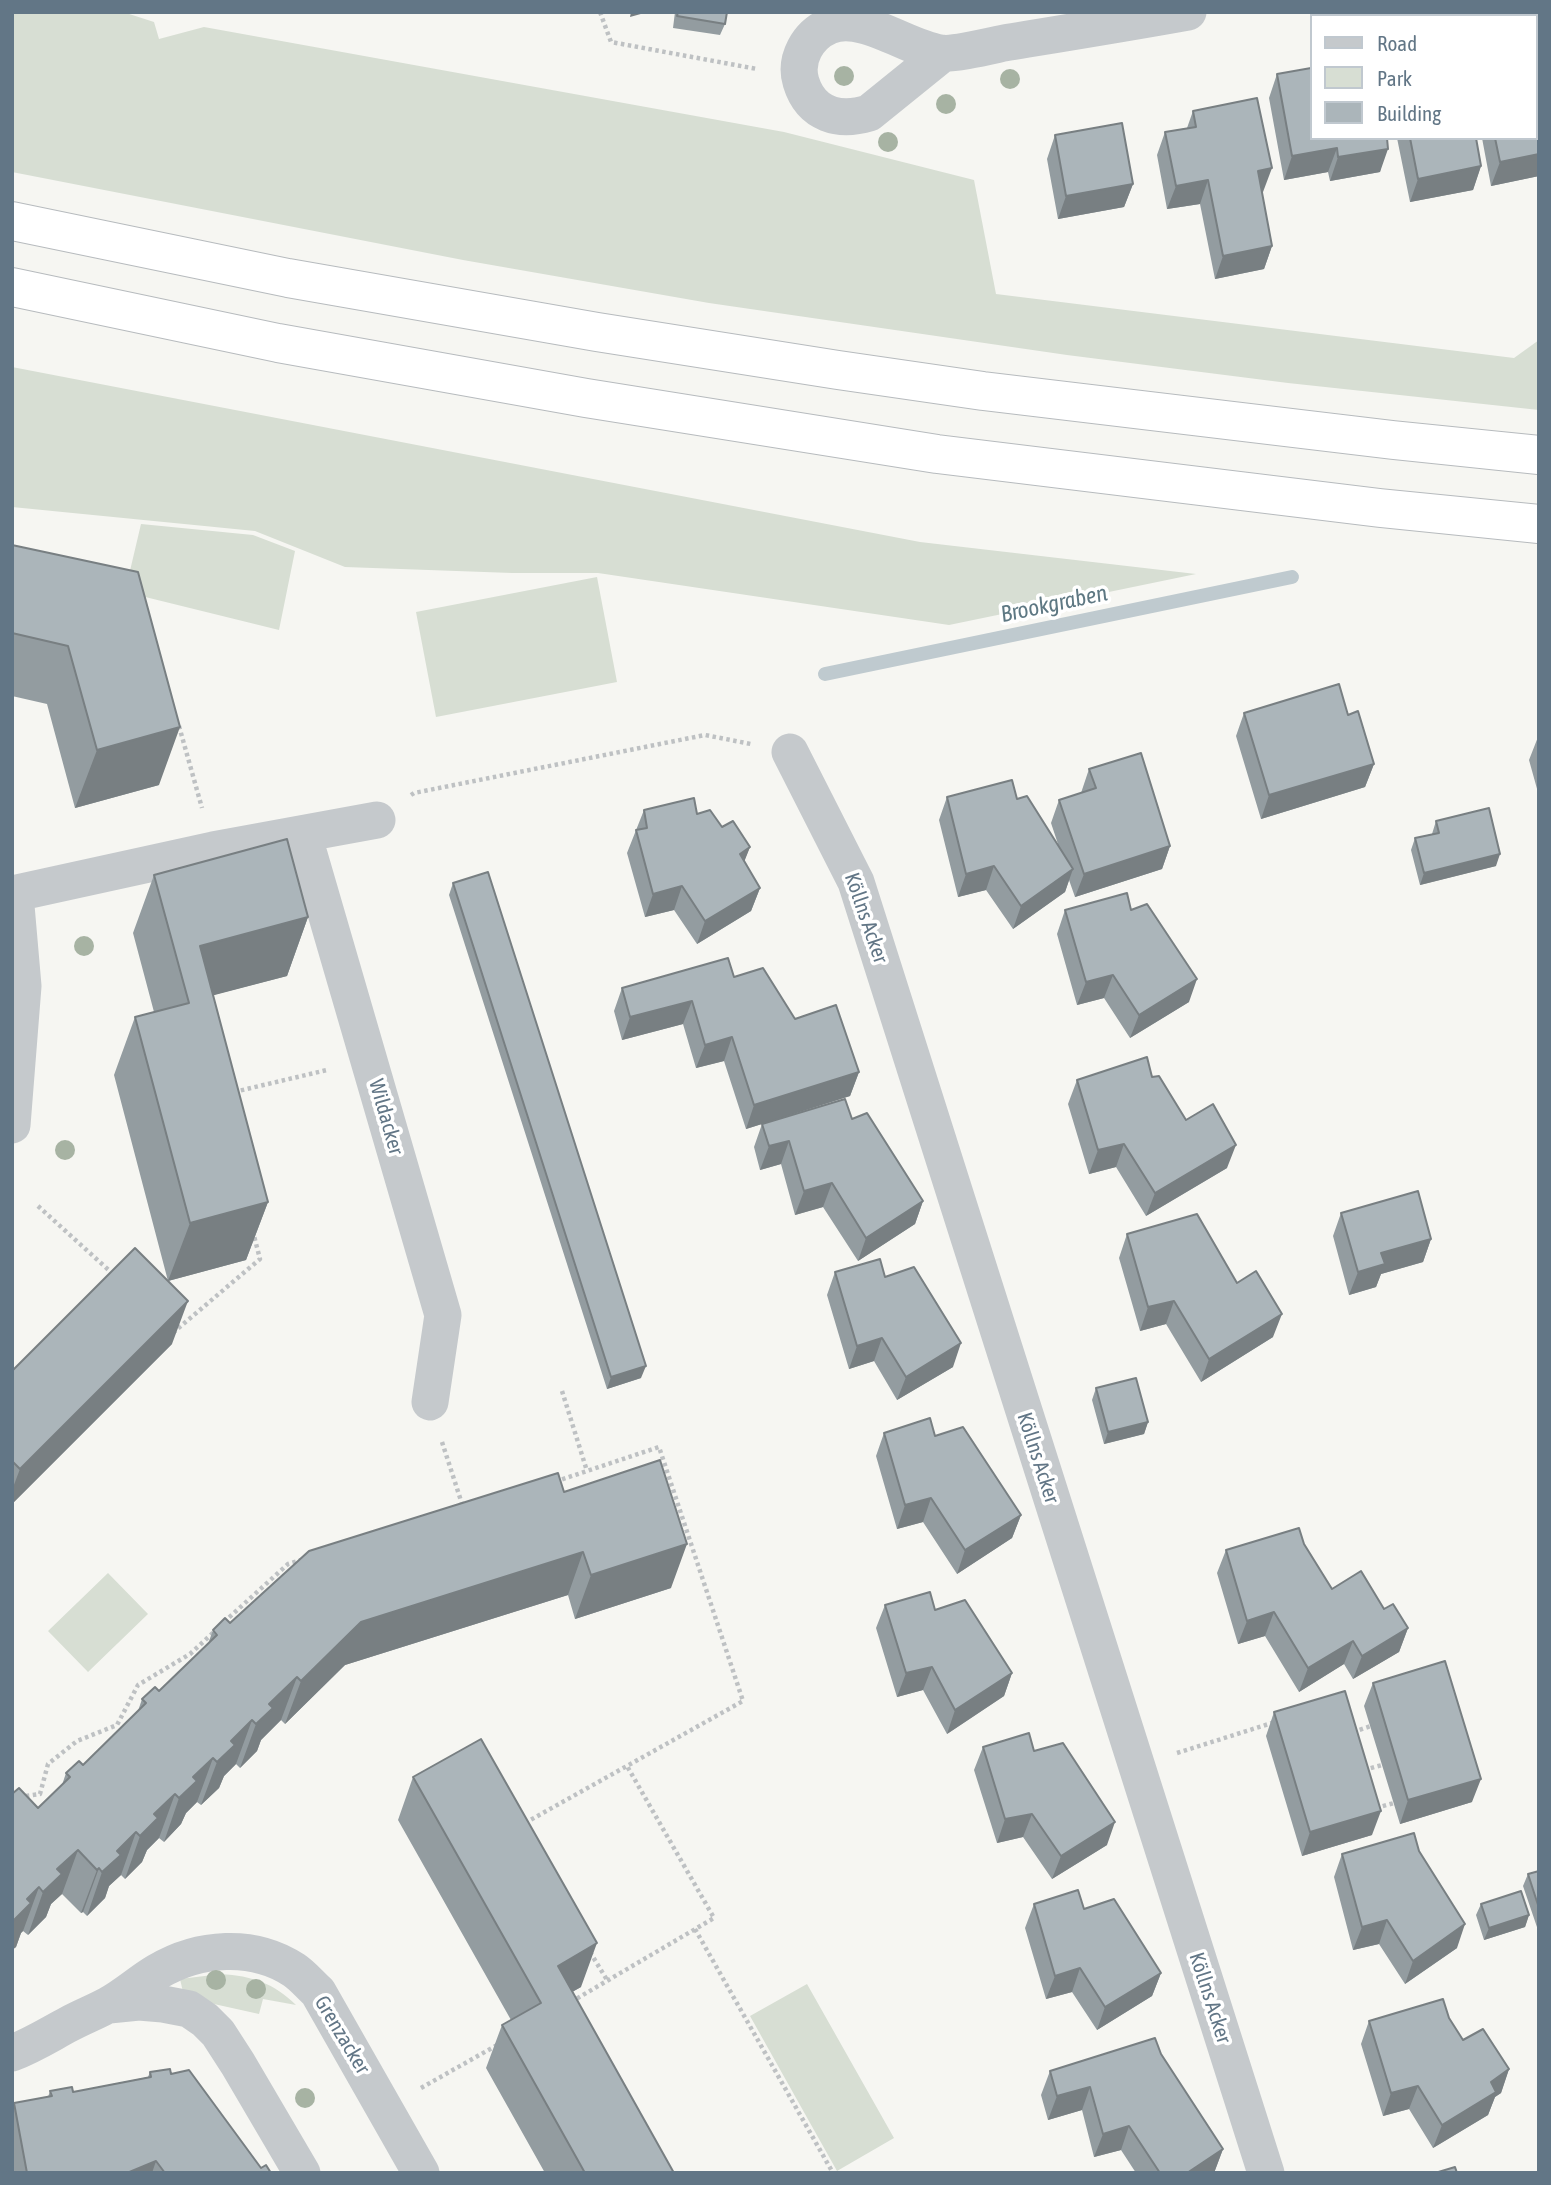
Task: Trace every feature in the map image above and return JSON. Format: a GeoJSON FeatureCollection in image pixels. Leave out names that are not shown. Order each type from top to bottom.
{"type":"FeatureCollection","features":[{"type":"Feature","properties":{"kind":"highway"},"geometry":{"type":"LineString","coordinates":[[12,221],[288,278],[597,332],[838,370],[1010,394],[1539,455]]}},
{"type":"Feature","properties":{"kind":"highway"},"geometry":{"type":"LineString","coordinates":[[12,287],[278,343],[586,398],[937,454],[1380,508],[1539,524]]}},
{"type":"Feature","properties":{"kind":"street"},"geometry":{"type":"LineString","coordinates":[[942,54],[859,24],[844,22],[830,25],[808,42],[802,53],[800,77],[803,89],[819,109],[843,118],[856,117],[869,113],[942,54],[1188,12]]}},
{"type":"Feature","properties":{"kind":"street","name":"Köllns Acker"},"geometry":{"type":"LineString","coordinates":[[790,752],[856,882],[1266,2173]]}},
{"type":"Feature","properties":{"kind":"street"},"geometry":{"type":"LineString","coordinates":[[12,1125],[23,986],[14,894],[213,850],[377,820]]}},
{"type":"Feature","properties":{"kind":"street","name":"Wildacker"},"geometry":{"type":"LineString","coordinates":[[303,834],[443,1315],[429,1402]]}},
{"type":"Feature","properties":{"kind":"street","name":"Grenzacker"},"geometry":{"type":"LineString","coordinates":[[12,2053],[36,2044],[109,2005],[158,1971],[192,1957],[223,1951],[244,1951],[271,1958],[296,1971],[318,1992],[421,2173]]}},
{"type":"Feature","properties":{"kind":"street","name":"Grenzacker"},"geometry":{"type":"LineString","coordinates":[[109,2005],[139,2002],[163,2004],[188,2009],[205,2020],[218,2033],[238,2064],[302,2173]]}},
{"type":"Feature","properties":{"kind":"path"},"geometry":{"type":"LineString","coordinates":[[600,12],[611,42],[800,77]]}},
{"type":"Feature","properties":{"kind":"path"},"geometry":{"type":"LineString","coordinates":[[176,717],[213,850]]}},
{"type":"Feature","properties":{"kind":"path"},"geometry":{"type":"LineString","coordinates":[[377,820],[414,793],[705,735],[790,752]]}},
{"type":"Feature","properties":{"kind":"path"},"geometry":{"type":"LineString","coordinates":[[227,1093],[369,1060]]}},
{"type":"Feature","properties":{"kind":"path"},"geometry":{"type":"LineString","coordinates":[[38,1206],[116,1278]]}},
{"type":"Feature","properties":{"kind":"path"},"geometry":{"type":"LineString","coordinates":[[165,1322],[175,1331],[260,1259],[250,1221]]}},
{"type":"Feature","properties":{"kind":"path"},"geometry":{"type":"LineString","coordinates":[[562,1391],[587,1471]]}},
{"type":"Feature","properties":{"kind":"path"},"geometry":{"type":"LineString","coordinates":[[429,1402],[464,1511]]}},
{"type":"Feature","properties":{"kind":"path"},"geometry":{"type":"LineString","coordinates":[[518,1826],[743,1701],[659,1447],[550,1483]]}},
{"type":"Feature","properties":{"kind":"path"},"geometry":{"type":"LineString","coordinates":[[12,1798],[40,1794],[48,1764],[77,1741],[117,1725],[138,1685],[190,1654],[288,1564],[313,1556]]}},
{"type":"Feature","properties":{"kind":"path"},"geometry":{"type":"LineString","coordinates":[[1136,1765],[1280,1720]]}},
{"type":"Feature","properties":{"kind":"path"},"geometry":{"type":"LineString","coordinates":[[1352,1721],[1359,1744]]}},
{"type":"Feature","properties":{"kind":"path"},"geometry":{"type":"LineString","coordinates":[[1342,1735],[1371,1726]]}},
{"type":"Feature","properties":{"kind":"path"},"geometry":{"type":"LineString","coordinates":[[1363,1756],[1371,1782]]}},
{"type":"Feature","properties":{"kind":"path"},"geometry":{"type":"LineString","coordinates":[[1360,1771],[1382,1765]]}},
{"type":"Feature","properties":{"kind":"path"},"geometry":{"type":"LineString","coordinates":[[569,2003],[714,1918],[627,1766]]}},
{"type":"Feature","properties":{"kind":"path"},"geometry":{"type":"LineString","coordinates":[[1372,1810],[1394,1803]]}},
{"type":"Feature","properties":{"kind":"path"},"geometry":{"type":"LineString","coordinates":[[695,1929],[832,2173]]}},
{"type":"Feature","properties":{"kind":"path"},"geometry":{"type":"LineString","coordinates":[[586,1945],[607,1980]]}},
{"type":"Feature","properties":{"kind":"path"},"geometry":{"type":"LineString","coordinates":[[418,2090],[507,2039]]}},
{"type":"Feature","properties":{"kind":"green space"},"geometry":{"type":"Polygon","coordinates":[[[12,12],[123,12],[154,22],[159,39],[204,27],[784,132],[974,180],[996,294],[1514,358],[1539,340],[1539,410],[1288,383],[1067,355],[709,303],[463,260],[12,172],[12,12]]]}},
{"type":"Feature","properties":{"kind":"green space"},"geometry":{"type":"Polygon","coordinates":[[[12,367],[920,542],[1196,574],[949,625],[598,573],[345,567],[255,531],[12,507],[12,367]]]}},
{"type":"Feature","properties":{"kind":"green space"},"geometry":{"type":"Polygon","coordinates":[[[141,524],[253,535],[295,551],[279,630],[125,592],[141,524]]]}},
{"type":"Feature","properties":{"kind":"green space"},"geometry":{"type":"Polygon","coordinates":[[[597,577],[617,682],[436,717],[416,612],[597,577]]]}},
{"type":"Feature","properties":{"kind":"green space"},"geometry":{"type":"Polygon","coordinates":[[[108,1573],[148,1614],[88,1672],[48,1631],[108,1573]]]}},
{"type":"Feature","properties":{"kind":"green space"},"geometry":{"type":"Polygon","coordinates":[[[221,1974],[262,1982],[288,1997],[296,2005],[263,1999],[259,2014],[214,2004],[183,1992],[180,1979],[221,1974]]]}},
{"type":"Feature","properties":{"kind":"green space"},"geometry":{"type":"Polygon","coordinates":[[[807,1984],[894,2138],[837,2171],[750,2016],[807,1984]]]}},
{"type":"Feature","properties":{"kind":"building"},"geometry":{"type":"Polygon","coordinates":[[[678,12],[727,12],[725,24],[677,16],[678,12]]]}},
{"type":"Feature","properties":{"kind":"building"},"geometry":{"type":"Polygon","coordinates":[[[1537,29],[1539,154],[1500,162],[1495,140],[1537,140],[1537,29]]]}},
{"type":"Feature","properties":{"kind":"building"},"geometry":{"type":"Polygon","coordinates":[[[1310,68],[1310,140],[1387,140],[1388,149],[1338,157],[1337,148],[1292,156],[1277,74],[1310,68]]]}},
{"type":"Feature","properties":{"kind":"building"},"geometry":{"type":"Polygon","coordinates":[[[1257,98],[1272,168],[1258,171],[1272,246],[1223,256],[1208,180],[1176,186],[1165,132],[1196,127],[1193,111],[1257,98]]]}},
{"type":"Feature","properties":{"kind":"building"},"geometry":{"type":"Polygon","coordinates":[[[1122,123],[1133,184],[1066,196],[1055,135],[1122,123]]]}},
{"type":"Feature","properties":{"kind":"building"},"geometry":{"type":"Polygon","coordinates":[[[1410,140],[1476,140],[1481,166],[1418,179],[1410,140]]]}},
{"type":"Feature","properties":{"kind":"building"},"geometry":{"type":"Polygon","coordinates":[[[12,545],[138,572],[180,727],[97,750],[68,646],[12,633],[12,545]]]}},
{"type":"Feature","properties":{"kind":"building"},"geometry":{"type":"Polygon","coordinates":[[[1339,684],[1348,715],[1358,711],[1374,764],[1269,795],[1244,713],[1339,684]]]}},
{"type":"Feature","properties":{"kind":"building"},"geometry":{"type":"Polygon","coordinates":[[[1141,753],[1170,846],[1084,874],[1059,800],[1096,788],[1089,769],[1141,753]]]}},
{"type":"Feature","properties":{"kind":"building"},"geometry":{"type":"Polygon","coordinates":[[[1012,780],[1017,799],[1027,796],[1073,869],[1021,906],[994,866],[966,874],[947,797],[1012,780]]]}},
{"type":"Feature","properties":{"kind":"building"},"geometry":{"type":"Polygon","coordinates":[[[694,798],[697,814],[710,810],[722,827],[733,821],[750,847],[740,854],[760,888],[705,921],[682,886],[653,894],[636,830],[647,828],[644,810],[694,798]]]}},
{"type":"Feature","properties":{"kind":"building"},"geometry":{"type":"Polygon","coordinates":[[[1489,808],[1500,854],[1424,873],[1415,838],[1439,833],[1436,821],[1489,808]]]}},
{"type":"Feature","properties":{"kind":"building"},"geometry":{"type":"Polygon","coordinates":[[[287,839],[308,917],[200,946],[268,1202],[190,1223],[135,1017],[189,1003],[154,875],[287,839]]]}},
{"type":"Feature","properties":{"kind":"building"},"geometry":{"type":"Polygon","coordinates":[[[488,872],[646,1366],[611,1377],[453,883],[488,872]]]}},
{"type":"Feature","properties":{"kind":"building"},"geometry":{"type":"Polygon","coordinates":[[[1127,893],[1131,910],[1147,904],[1197,979],[1139,1015],[1113,975],[1086,982],[1065,910],[1127,893]]]}},
{"type":"Feature","properties":{"kind":"building"},"geometry":{"type":"Polygon","coordinates":[[[728,958],[734,977],[763,968],[795,1019],[836,1005],[859,1072],[754,1105],[732,1037],[705,1045],[692,1001],[630,1017],[622,988],[728,958]]]}},
{"type":"Feature","properties":{"kind":"building"},"geometry":{"type":"Polygon","coordinates":[[[1147,1057],[1152,1077],[1159,1076],[1186,1120],[1213,1104],[1236,1145],[1155,1193],[1124,1144],[1098,1150],[1077,1080],[1147,1057]]]}},
{"type":"Feature","properties":{"kind":"building"},"geometry":{"type":"Polygon","coordinates":[[[845,1099],[852,1119],[867,1113],[923,1201],[866,1238],[832,1183],[804,1191],[789,1141],[769,1146],[762,1124],[845,1099]]]}},
{"type":"Feature","properties":{"kind":"building"},"geometry":{"type":"Polygon","coordinates":[[[1418,1191],[1431,1239],[1381,1253],[1385,1264],[1358,1272],[1341,1213],[1418,1191]]]}},
{"type":"Feature","properties":{"kind":"building"},"geometry":{"type":"Polygon","coordinates":[[[1197,1214],[1237,1283],[1256,1271],[1282,1314],[1209,1359],[1174,1301],[1148,1307],[1127,1234],[1197,1214]]]}},
{"type":"Feature","properties":{"kind":"building"},"geometry":{"type":"Polygon","coordinates":[[[135,1248],[188,1301],[20,1469],[12,1461],[12,1371],[135,1248]]]}},
{"type":"Feature","properties":{"kind":"building"},"geometry":{"type":"Polygon","coordinates":[[[880,1259],[885,1277],[914,1267],[961,1343],[906,1377],[882,1338],[857,1346],[835,1272],[880,1259]]]}},
{"type":"Feature","properties":{"kind":"building"},"geometry":{"type":"Polygon","coordinates":[[[1136,1378],[1148,1422],[1108,1432],[1096,1388],[1136,1378]]]}},
{"type":"Feature","properties":{"kind":"building"},"geometry":{"type":"Polygon","coordinates":[[[930,1418],[935,1436],[963,1427],[1021,1515],[965,1550],[931,1498],[905,1505],[884,1433],[930,1418]]]}},
{"type":"Feature","properties":{"kind":"building"},"geometry":{"type":"Polygon","coordinates":[[[660,1460],[687,1544],[591,1575],[583,1552],[361,1622],[301,1681],[297,1677],[269,1704],[273,1708],[256,1724],[252,1720],[231,1741],[235,1745],[217,1762],[213,1758],[193,1777],[197,1781],[179,1798],[175,1794],[154,1814],[158,1818],[140,1836],[136,1832],[117,1851],[121,1855],[102,1872],[78,1850],[57,1869],[62,1874],[43,1892],[39,1887],[27,1899],[31,1903],[12,1921],[12,1794],[19,1788],[38,1808],[70,1777],[66,1773],[79,1761],[83,1765],[146,1703],[142,1699],[155,1687],[159,1691],[217,1635],[213,1630],[225,1618],[230,1623],[309,1551],[558,1473],[564,1492],[660,1460]]]}},
{"type":"Feature","properties":{"kind":"building"},"geometry":{"type":"Polygon","coordinates":[[[1299,1528],[1304,1544],[1332,1589],[1361,1571],[1384,1609],[1393,1604],[1408,1628],[1362,1656],[1353,1641],[1308,1668],[1274,1612],[1247,1621],[1226,1550],[1299,1528]]]}},
{"type":"Feature","properties":{"kind":"building"},"geometry":{"type":"Polygon","coordinates":[[[930,1592],[935,1610],[965,1600],[1012,1673],[955,1710],[932,1667],[906,1673],[885,1605],[930,1592]]]}},
{"type":"Feature","properties":{"kind":"building"},"geometry":{"type":"Polygon","coordinates":[[[1445,1661],[1481,1779],[1408,1800],[1373,1683],[1445,1661]]]}},
{"type":"Feature","properties":{"kind":"building"},"geometry":{"type":"Polygon","coordinates":[[[1345,1691],[1381,1811],[1310,1832],[1274,1712],[1345,1691]]]}},
{"type":"Feature","properties":{"kind":"building"},"geometry":{"type":"Polygon","coordinates":[[[1029,1733],[1034,1751],[1063,1743],[1115,1822],[1061,1856],[1032,1814],[1005,1819],[983,1747],[1029,1733]]]}},
{"type":"Feature","properties":{"kind":"building"},"geometry":{"type":"Polygon","coordinates":[[[481,1739],[597,1943],[558,1966],[674,2173],[585,2173],[502,2025],[541,2003],[413,1777],[481,1739]]]}},
{"type":"Feature","properties":{"kind":"building"},"geometry":{"type":"Polygon","coordinates":[[[1414,1833],[1419,1851],[1465,1924],[1413,1961],[1387,1920],[1362,1927],[1342,1854],[1414,1833]]]}},
{"type":"Feature","properties":{"kind":"building"},"geometry":{"type":"Polygon","coordinates":[[[1539,1871],[1539,1908],[1528,1874],[1539,1871]]]}},
{"type":"Feature","properties":{"kind":"building"},"geometry":{"type":"Polygon","coordinates":[[[1078,1890],[1084,1909],[1114,1899],[1161,1973],[1105,2007],[1080,1968],[1055,1976],[1034,1904],[1078,1890]]]}},
{"type":"Feature","properties":{"kind":"building"},"geometry":{"type":"Polygon","coordinates":[[[1521,1891],[1529,1915],[1489,1928],[1481,1904],[1521,1891]]]}},
{"type":"Feature","properties":{"kind":"building"},"geometry":{"type":"Polygon","coordinates":[[[1443,1999],[1449,2018],[1463,2040],[1483,2029],[1509,2069],[1491,2082],[1496,2092],[1442,2125],[1418,2086],[1391,2093],[1369,2021],[1443,1999]]]}},
{"type":"Feature","properties":{"kind":"building"},"geometry":{"type":"Polygon","coordinates":[[[1155,2038],[1161,2054],[1223,2149],[1187,2173],[1160,2173],[1129,2126],[1103,2134],[1090,2087],[1057,2096],[1050,2071],[1155,2038]]]}},
{"type":"Feature","properties":{"kind":"building"},"geometry":{"type":"Polygon","coordinates":[[[170,2069],[171,2074],[189,2070],[261,2168],[266,2165],[271,2173],[165,2173],[156,2161],[127,2173],[27,2173],[14,2103],[52,2096],[50,2091],[72,2087],[73,2092],[151,2077],[150,2072],[170,2069]]]}},
{"type":"Feature","properties":{"kind":"building"},"geometry":{"type":"Polygon","coordinates":[[[1455,2167],[1457,2173],[1435,2173],[1455,2167]]]}},
{"type":"Feature","properties":{"kind":"waterway","name":"Brookgraben"},"geometry":{"type":"LineString","coordinates":[[825,674],[1292,577]]}}]}
